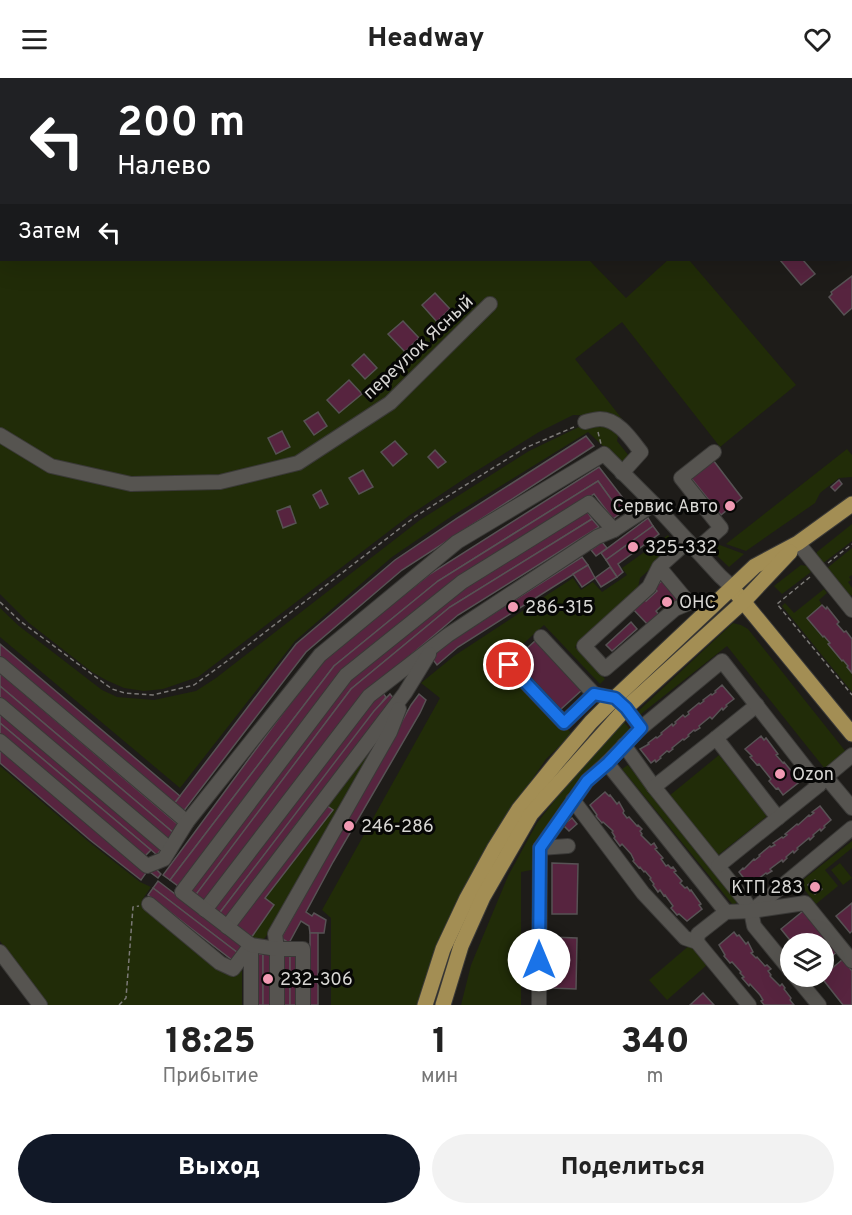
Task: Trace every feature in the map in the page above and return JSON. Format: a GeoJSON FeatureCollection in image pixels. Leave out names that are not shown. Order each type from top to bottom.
{"type":"FeatureCollection","features":[{"type":"Feature","properties":{"kind":"main road"},"geometry":{"type":"LineString","coordinates":[[443,1005],[461,946],[483,897],[531,814],[621,703],[690,627],[754,566],[798,543],[852,504]]}},
{"type":"Feature","properties":{"kind":"main road"},"geometry":{"type":"LineString","coordinates":[[425,1005],[443,950],[467,898],[519,809],[591,722],[621,703],[744,601],[798,543]]}},
{"type":"Feature","properties":{"kind":"main road"},"geometry":{"type":"LineString","coordinates":[[732,587],[852,735]]}},
{"type":"Feature","properties":{"kind":"street","name":"переулок Ясный"},"geometry":{"type":"LineString","coordinates":[[0,435],[51,466],[131,484],[220,482],[298,463],[390,403],[490,304]]}},
{"type":"Feature","properties":{"kind":"street"},"geometry":{"type":"LineString","coordinates":[[585,422],[601,418],[615,424],[627,433],[641,452],[622,473]]}},
{"type":"Feature","properties":{"kind":"street"},"geometry":{"type":"LineString","coordinates":[[659,567],[689,603],[675,609],[605,669],[584,646],[649,587],[659,567],[721,528],[681,478],[714,452]]}},
{"type":"Feature","properties":{"kind":"street"},"geometry":{"type":"LineString","coordinates":[[0,741],[147,866],[164,859],[187,822],[320,656],[457,542],[604,454],[732,587]]}},
{"type":"Feature","properties":{"kind":"street"},"geometry":{"type":"LineString","coordinates":[[303,1005],[303,949],[277,949],[251,945],[182,892],[346,675],[462,582],[590,503],[614,530]]}},
{"type":"Feature","properties":{"kind":"street"},"geometry":{"type":"LineString","coordinates":[[205,910],[369,696],[448,635],[597,537],[614,530],[654,504]]}},
{"type":"Feature","properties":{"kind":"street"},"geometry":{"type":"LineString","coordinates":[[798,543],[852,610]]}},
{"type":"Feature","properties":{"kind":"street"},"geometry":{"type":"LineString","coordinates":[[675,609],[690,627]]}},
{"type":"Feature","properties":{"kind":"street"},"geometry":{"type":"LineString","coordinates":[[541,637],[594,694],[621,703],[641,728]]}},
{"type":"Feature","properties":{"kind":"street"},"geometry":{"type":"LineString","coordinates":[[227,927],[405,693],[434,646]]}},
{"type":"Feature","properties":{"kind":"street"},"geometry":{"type":"LineString","coordinates":[[539,1005],[540,848],[587,781],[608,763],[641,728],[722,661],[823,781],[852,808]]}},
{"type":"Feature","properties":{"kind":"street"},"geometry":{"type":"LineString","coordinates":[[0,664],[187,822]]}},
{"type":"Feature","properties":{"kind":"street"},"geometry":{"type":"LineString","coordinates":[[509,665],[564,723],[594,694]]}},
{"type":"Feature","properties":{"kind":"street"},"geometry":{"type":"LineString","coordinates":[[277,1005],[275,934],[390,732],[405,693]]}},
{"type":"Feature","properties":{"kind":"street"},"geometry":{"type":"LineString","coordinates":[[0,705],[170,849]]}},
{"type":"Feature","properties":{"kind":"street"},"geometry":{"type":"LineString","coordinates":[[654,787],[757,705]]}},
{"type":"Feature","properties":{"kind":"street"},"geometry":{"type":"LineString","coordinates":[[716,738],[778,818]]}},
{"type":"Feature","properties":{"kind":"street"},"geometry":{"type":"LineString","coordinates":[[624,745],[654,787],[744,899],[751,911],[754,926],[780,958]]}},
{"type":"Feature","properties":{"kind":"street"},"geometry":{"type":"LineString","coordinates":[[718,866],[852,755]]}},
{"type":"Feature","properties":{"kind":"street"},"geometry":{"type":"LineString","coordinates":[[608,763],[726,912]]}},
{"type":"Feature","properties":{"kind":"street"},"geometry":{"type":"LineString","coordinates":[[573,800],[643,893],[685,938],[697,942],[749,1005]]}},
{"type":"Feature","properties":{"kind":"street"},"geometry":{"type":"LineString","coordinates":[[751,911],[852,828]]}},
{"type":"Feature","properties":{"kind":"street"},"geometry":{"type":"LineString","coordinates":[[540,848],[568,846]]}},
{"type":"Feature","properties":{"kind":"street"},"geometry":{"type":"LineString","coordinates":[[697,942],[698,934],[726,912],[751,911],[805,903],[850,955]]}},
{"type":"Feature","properties":{"kind":"street"},"geometry":{"type":"LineString","coordinates":[[149,904],[220,963],[233,969],[251,945]]}},
{"type":"Feature","properties":{"kind":"street"},"geometry":{"type":"LineString","coordinates":[[251,945],[251,1005]]}},
{"type":"Feature","properties":{"kind":"street"},"geometry":{"type":"LineString","coordinates":[[0,952],[40,1005]]}},
{"type":"Feature","properties":{"kind":"street"},"geometry":{"type":"LineString","coordinates":[[804,987],[819,1005]]}},
{"type":"Feature","properties":{"kind":"path"},"geometry":{"type":"LineString","coordinates":[[0,602],[20,621],[112,689],[125,693],[153,695],[194,686],[416,516],[525,448],[585,422],[598,431],[604,454]]}},
{"type":"Feature","properties":{"kind":"path"},"geometry":{"type":"LineString","coordinates":[[777,604],[852,695]]}},
{"type":"Feature","properties":{"kind":"path"},"geometry":{"type":"LineString","coordinates":[[119,1005],[126,998],[133,907],[149,904]]}},
{"type":"Feature","properties":{"kind":"green space"},"geometry":{"type":"Polygon","coordinates":[[[0,261],[590,261],[626,298],[667,261],[690,261],[796,385],[720,447],[622,322],[575,359],[637,438],[611,416],[573,415],[539,432],[410,515],[198,677],[163,689],[144,691],[124,688],[92,672],[29,623],[0,594],[0,261]]]}},
{"type":"Feature","properties":{"kind":"green space"},"geometry":{"type":"Polygon","coordinates":[[[597,421],[619,431],[617,441],[629,456],[622,464],[588,432],[452,516],[392,557],[295,641],[180,788],[0,637],[0,608],[19,626],[102,690],[117,697],[154,700],[196,691],[216,678],[420,520],[529,451],[583,425],[597,421]]]}},
{"type":"Feature","properties":{"kind":"green space"},"geometry":{"type":"Polygon","coordinates":[[[847,449],[852,455],[852,477],[839,478],[820,493],[815,503],[746,551],[726,544],[847,449]]]}},
{"type":"Feature","properties":{"kind":"green space"},"geometry":{"type":"Polygon","coordinates":[[[852,524],[852,541],[822,564],[816,558],[817,552],[852,524]]]}},
{"type":"Feature","properties":{"kind":"green space"},"geometry":{"type":"Polygon","coordinates":[[[668,535],[672,542],[668,553],[640,578],[637,592],[575,647],[605,679],[600,684],[544,625],[503,662],[572,734],[546,759],[486,848],[453,913],[417,1005],[331,1005],[331,918],[322,910],[440,698],[421,683],[454,656],[573,578],[581,590],[593,582],[602,592],[627,575],[622,568],[668,535]]]}},
{"type":"Feature","properties":{"kind":"green space"},"geometry":{"type":"Polygon","coordinates":[[[717,544],[744,554],[729,567],[710,549],[717,544]]]}},
{"type":"Feature","properties":{"kind":"green space"},"geometry":{"type":"Polygon","coordinates":[[[852,548],[852,575],[848,582],[852,588],[852,595],[848,597],[826,569],[852,548]]]}},
{"type":"Feature","properties":{"kind":"green space"},"geometry":{"type":"Polygon","coordinates":[[[801,565],[807,566],[811,572],[782,594],[774,586],[801,565]]]}},
{"type":"Feature","properties":{"kind":"green space"},"geometry":{"type":"Polygon","coordinates":[[[824,589],[827,593],[819,600],[822,605],[807,618],[848,666],[847,668],[852,673],[852,692],[782,606],[785,603],[794,613],[824,589]]]}},
{"type":"Feature","properties":{"kind":"green space"},"geometry":{"type":"Polygon","coordinates":[[[733,623],[748,629],[846,752],[825,769],[727,646],[636,718],[634,715],[733,623]]]}},
{"type":"Feature","properties":{"kind":"green space"},"geometry":{"type":"Polygon","coordinates":[[[624,722],[632,732],[567,799],[536,869],[521,872],[521,1005],[461,1005],[471,965],[508,876],[537,823],[599,744],[624,722]]]}},
{"type":"Feature","properties":{"kind":"green space"},"geometry":{"type":"Polygon","coordinates":[[[382,731],[384,735],[290,903],[264,939],[251,938],[274,905],[265,898],[333,811],[326,805],[382,731]]]}},
{"type":"Feature","properties":{"kind":"green space"},"geometry":{"type":"Polygon","coordinates":[[[719,755],[767,816],[717,856],[669,796],[719,755]]]}},
{"type":"Feature","properties":{"kind":"green space"},"geometry":{"type":"Polygon","coordinates":[[[628,765],[739,901],[733,905],[622,769],[628,765]]]}},
{"type":"Feature","properties":{"kind":"green space"},"geometry":{"type":"Polygon","coordinates":[[[0,766],[89,842],[140,882],[151,887],[142,900],[151,914],[225,973],[235,973],[242,966],[242,1005],[48,1005],[0,941],[0,766]]]}},
{"type":"Feature","properties":{"kind":"green space"},"geometry":{"type":"Polygon","coordinates":[[[852,841],[852,848],[825,870],[838,886],[816,904],[799,883],[852,841]]]}},
{"type":"Feature","properties":{"kind":"green space"},"geometry":{"type":"Polygon","coordinates":[[[840,863],[852,878],[843,885],[831,870],[840,863]]]}},
{"type":"Feature","properties":{"kind":"green space"},"geometry":{"type":"Polygon","coordinates":[[[691,944],[708,964],[667,1000],[649,980],[691,944]]]}},
{"type":"Feature","properties":{"kind":"building"},"geometry":{"type":"Polygon","coordinates":[[[781,261],[804,261],[815,274],[801,285],[781,261]]]}},
{"type":"Feature","properties":{"kind":"building"},"geometry":{"type":"Polygon","coordinates":[[[852,276],[852,308],[844,315],[829,297],[831,292],[852,276]]]}},
{"type":"Feature","properties":{"kind":"building"},"geometry":{"type":"Polygon","coordinates":[[[435,293],[450,309],[437,322],[422,305],[435,293]]]}},
{"type":"Feature","properties":{"kind":"building"},"geometry":{"type":"Polygon","coordinates":[[[403,321],[419,338],[405,352],[388,334],[403,321]]]}},
{"type":"Feature","properties":{"kind":"building"},"geometry":{"type":"Polygon","coordinates":[[[364,354],[377,368],[365,379],[352,365],[364,354]]]}},
{"type":"Feature","properties":{"kind":"building"},"geometry":{"type":"Polygon","coordinates":[[[349,380],[362,394],[339,413],[327,400],[349,380]]]}},
{"type":"Feature","properties":{"kind":"building"},"geometry":{"type":"Polygon","coordinates":[[[318,412],[327,426],[314,435],[304,421],[318,412]]]}},
{"type":"Feature","properties":{"kind":"building"},"geometry":{"type":"Polygon","coordinates":[[[282,431],[290,447],[276,454],[268,438],[282,431]]]}},
{"type":"Feature","properties":{"kind":"building"},"geometry":{"type":"Polygon","coordinates":[[[586,436],[594,446],[402,570],[306,652],[183,812],[173,805],[296,644],[395,560],[586,436]]]}},
{"type":"Feature","properties":{"kind":"building"},"geometry":{"type":"Polygon","coordinates":[[[395,441],[407,454],[393,466],[381,452],[395,441]]]}},
{"type":"Feature","properties":{"kind":"building"},"geometry":{"type":"Polygon","coordinates":[[[435,450],[446,462],[438,468],[428,457],[435,450]]]}},
{"type":"Feature","properties":{"kind":"building"},"geometry":{"type":"Polygon","coordinates":[[[713,460],[742,498],[721,515],[691,478],[713,460]]]}},
{"type":"Feature","properties":{"kind":"building"},"geometry":{"type":"Polygon","coordinates":[[[599,467],[630,507],[621,513],[598,481],[438,581],[334,666],[170,880],[163,875],[322,660],[430,574],[599,467]]]}},
{"type":"Feature","properties":{"kind":"building"},"geometry":{"type":"Polygon","coordinates":[[[363,470],[373,487],[359,494],[349,478],[363,470]]]}},
{"type":"Feature","properties":{"kind":"building"},"geometry":{"type":"Polygon","coordinates":[[[839,480],[842,484],[835,491],[831,487],[839,480]]]}},
{"type":"Feature","properties":{"kind":"building"},"geometry":{"type":"Polygon","coordinates":[[[598,481],[621,513],[613,519],[594,494],[444,590],[343,671],[178,886],[170,880],[334,666],[438,581],[598,481]]]}},
{"type":"Feature","properties":{"kind":"building"},"geometry":{"type":"Polygon","coordinates":[[[321,490],[328,504],[320,508],[313,495],[321,490]]]}},
{"type":"Feature","properties":{"kind":"building"},"geometry":{"type":"Polygon","coordinates":[[[290,506],[296,523],[283,528],[277,511],[290,506]]]}},
{"type":"Feature","properties":{"kind":"building"},"geometry":{"type":"Polygon","coordinates":[[[587,511],[592,519],[450,607],[351,689],[196,895],[189,889],[345,680],[445,599],[587,511]]]}},
{"type":"Feature","properties":{"kind":"building"},"geometry":{"type":"Polygon","coordinates":[[[648,518],[653,526],[606,560],[601,553],[648,518]]]}},
{"type":"Feature","properties":{"kind":"building"},"geometry":{"type":"Polygon","coordinates":[[[592,519],[599,527],[458,615],[360,698],[203,903],[194,897],[351,689],[450,607],[592,519]]]}},
{"type":"Feature","properties":{"kind":"building","name":"325-332"},"geometry":{"type":"Polygon","coordinates":[[[653,526],[659,534],[618,564],[623,572],[617,577],[606,560],[653,526]]]}},
{"type":"Feature","properties":{"kind":"building"},"geometry":{"type":"Polygon","coordinates":[[[602,542],[607,548],[596,556],[591,550],[602,542]]]}},
{"type":"Feature","properties":{"kind":"building","name":"286-315"},"geometry":{"type":"Polygon","coordinates":[[[582,557],[588,565],[458,647],[437,665],[431,657],[453,639],[582,557]]]}},
{"type":"Feature","properties":{"kind":"building"},"geometry":{"type":"Polygon","coordinates":[[[588,565],[595,578],[582,587],[573,574],[588,565]]]}},
{"type":"Feature","properties":{"kind":"building"},"geometry":{"type":"Polygon","coordinates":[[[610,567],[617,577],[601,587],[595,578],[610,567]]]}},
{"type":"Feature","properties":{"kind":"building"},"geometry":{"type":"Polygon","coordinates":[[[665,578],[681,596],[672,604],[668,600],[656,611],[660,616],[649,626],[632,608],[644,598],[646,601],[657,591],[654,588],[665,578]]]}},
{"type":"Feature","properties":{"kind":"building"},"geometry":{"type":"Polygon","coordinates":[[[822,605],[826,609],[827,607],[839,622],[837,624],[852,639],[852,673],[828,644],[830,643],[807,618],[822,605]]]}},
{"type":"Feature","properties":{"kind":"building"},"geometry":{"type":"Polygon","coordinates":[[[631,622],[637,629],[612,651],[606,645],[631,622]]]}},
{"type":"Feature","properties":{"kind":"building"},"geometry":{"type":"Polygon","coordinates":[[[536,640],[582,690],[560,710],[514,660],[536,640]]]}},
{"type":"Feature","properties":{"kind":"building"},"geometry":{"type":"Polygon","coordinates":[[[0,644],[180,796],[173,805],[0,658],[0,644]]]}},
{"type":"Feature","properties":{"kind":"building"},"geometry":{"type":"Polygon","coordinates":[[[0,673],[181,827],[175,834],[0,686],[0,673]]]}},
{"type":"Feature","properties":{"kind":"building"},"geometry":{"type":"Polygon","coordinates":[[[722,685],[734,699],[712,719],[710,717],[699,726],[700,728],[694,730],[656,762],[655,760],[651,763],[640,749],[672,724],[673,726],[683,715],[685,717],[689,714],[688,712],[722,685]]]}},
{"type":"Feature","properties":{"kind":"building"},"geometry":{"type":"Polygon","coordinates":[[[0,686],[175,834],[169,841],[0,697],[0,686]]]}},
{"type":"Feature","properties":{"kind":"building"},"geometry":{"type":"Polygon","coordinates":[[[382,692],[386,697],[218,915],[211,910],[367,705],[382,692]]]}},
{"type":"Feature","properties":{"kind":"building"},"geometry":{"type":"Polygon","coordinates":[[[390,694],[395,700],[295,826],[226,921],[218,915],[374,711],[390,694]]]}},
{"type":"Feature","properties":{"kind":"building","name":"246-286"},"geometry":{"type":"Polygon","coordinates":[[[419,694],[426,700],[420,713],[306,912],[312,916],[314,913],[326,920],[324,933],[310,933],[309,926],[301,921],[289,943],[281,938],[419,694]]]}},
{"type":"Feature","properties":{"kind":"building"},"geometry":{"type":"Polygon","coordinates":[[[0,712],[162,848],[157,855],[0,723],[0,712]]]}},
{"type":"Feature","properties":{"kind":"building"},"geometry":{"type":"Polygon","coordinates":[[[0,723],[151,850],[145,856],[0,734],[0,723]]]}},
{"type":"Feature","properties":{"kind":"building"},"geometry":{"type":"Polygon","coordinates":[[[761,736],[764,740],[766,738],[778,754],[776,755],[797,778],[795,779],[798,783],[783,795],[769,781],[771,779],[745,749],[761,736]]]}},
{"type":"Feature","properties":{"kind":"building"},"geometry":{"type":"Polygon","coordinates":[[[0,750],[146,873],[141,880],[0,763],[0,750]]]}},
{"type":"Feature","properties":{"kind":"building"},"geometry":{"type":"Polygon","coordinates":[[[605,792],[617,804],[619,802],[627,818],[629,817],[642,829],[641,835],[651,845],[654,843],[657,848],[655,849],[663,858],[661,859],[666,866],[673,867],[676,871],[674,872],[682,881],[680,883],[691,890],[701,904],[699,905],[702,909],[687,921],[679,914],[677,915],[665,895],[660,890],[658,892],[653,885],[651,878],[633,861],[631,854],[622,844],[620,846],[614,838],[613,831],[596,816],[590,805],[605,792]]]}},
{"type":"Feature","properties":{"kind":"building"},"geometry":{"type":"Polygon","coordinates":[[[326,805],[333,810],[265,898],[274,905],[251,938],[232,927],[326,805]]]}},
{"type":"Feature","properties":{"kind":"building"},"geometry":{"type":"Polygon","coordinates":[[[820,806],[831,820],[825,827],[797,848],[794,853],[793,851],[783,862],[782,860],[770,869],[772,871],[750,886],[739,872],[770,846],[775,845],[773,843],[787,835],[785,834],[820,806]]]}},
{"type":"Feature","properties":{"kind":"building"},"geometry":{"type":"Polygon","coordinates":[[[572,818],[577,824],[569,831],[563,825],[572,818]]]}},
{"type":"Feature","properties":{"kind":"building"},"geometry":{"type":"Polygon","coordinates":[[[552,863],[578,864],[577,914],[552,914],[552,863]]]}},
{"type":"Feature","properties":{"kind":"building"},"geometry":{"type":"Polygon","coordinates":[[[154,867],[161,874],[158,878],[150,872],[154,867]]]}},
{"type":"Feature","properties":{"kind":"building","name":"КТП 283"},"geometry":{"type":"Polygon","coordinates":[[[815,880],[822,889],[815,894],[808,885],[815,880]]]}},
{"type":"Feature","properties":{"kind":"building"},"geometry":{"type":"Polygon","coordinates":[[[158,881],[243,946],[238,953],[153,888],[158,881]]]}},
{"type":"Feature","properties":{"kind":"building"},"geometry":{"type":"Polygon","coordinates":[[[153,888],[238,953],[232,960],[148,895],[153,888]]]}},
{"type":"Feature","properties":{"kind":"building"},"geometry":{"type":"Polygon","coordinates":[[[852,903],[852,931],[850,933],[836,916],[852,903]]]}},
{"type":"Feature","properties":{"kind":"building"},"geometry":{"type":"Polygon","coordinates":[[[803,911],[821,933],[784,933],[781,929],[803,911]]]}},
{"type":"Feature","properties":{"kind":"building"},"geometry":{"type":"Polygon","coordinates":[[[734,932],[746,944],[748,942],[753,952],[751,953],[771,969],[768,971],[770,976],[780,987],[784,987],[794,1005],[764,1005],[760,995],[742,978],[744,977],[741,972],[724,956],[719,945],[734,932]]]}},
{"type":"Feature","properties":{"kind":"building"},"geometry":{"type":"Polygon","coordinates":[[[310,933],[318,933],[318,1005],[310,1005],[310,933]]]}},
{"type":"Feature","properties":{"kind":"building"},"geometry":{"type":"Polygon","coordinates":[[[551,937],[577,938],[576,989],[550,988],[551,937]]]}},
{"type":"Feature","properties":{"kind":"building"},"geometry":{"type":"Polygon","coordinates":[[[255,954],[263,954],[263,1005],[255,1005],[255,954]]]}},
{"type":"Feature","properties":{"kind":"building","name":"232-306"},"geometry":{"type":"Polygon","coordinates":[[[263,954],[272,954],[272,1005],[263,1005],[263,954]]]}},
{"type":"Feature","properties":{"kind":"building"},"geometry":{"type":"Polygon","coordinates":[[[282,954],[290,954],[290,1005],[282,1005],[282,954]]]}},
{"type":"Feature","properties":{"kind":"building"},"geometry":{"type":"Polygon","coordinates":[[[290,954],[299,954],[299,1005],[290,1005],[290,954]]]}},
{"type":"Feature","properties":{"kind":"building"},"geometry":{"type":"Polygon","coordinates":[[[843,959],[852,971],[852,1005],[843,1005],[829,987],[834,987],[834,967],[843,959]]]}},
{"type":"Feature","properties":{"kind":"building"},"geometry":{"type":"Polygon","coordinates":[[[703,993],[714,1005],[690,1005],[703,993]]]}},
{"type":"Feature","properties":{"kind":"place","name":"Сервис Авто"},"geometry":{"type":"Point","coordinates":[730,506]}},
{"type":"Feature","properties":{"kind":"place","name":"325-332"},"geometry":{"type":"Point","coordinates":[633,547]}},
{"type":"Feature","properties":{"kind":"place","name":"ОНС"},"geometry":{"type":"Point","coordinates":[667,602]}},
{"type":"Feature","properties":{"kind":"place","name":"286-315"},"geometry":{"type":"Point","coordinates":[513,607]}},
{"type":"Feature","properties":{"kind":"place","name":"Ozon"},"geometry":{"type":"Point","coordinates":[780,774]}},
{"type":"Feature","properties":{"kind":"place","name":"246-286"},"geometry":{"type":"Point","coordinates":[349,826]}},
{"type":"Feature","properties":{"kind":"place","name":"КТП 283"},"geometry":{"type":"Point","coordinates":[815,887]}},
{"type":"Feature","properties":{"kind":"place","name":"232-306"},"geometry":{"type":"Point","coordinates":[268,979]}},
{"type":"Feature","properties":{"kind":"route"},"geometry":{"type":"LineString","coordinates":[[509,665],[564,723],[594,694],[615,698],[641,728],[608,763],[587,781],[540,848],[539,960]]}}]}
